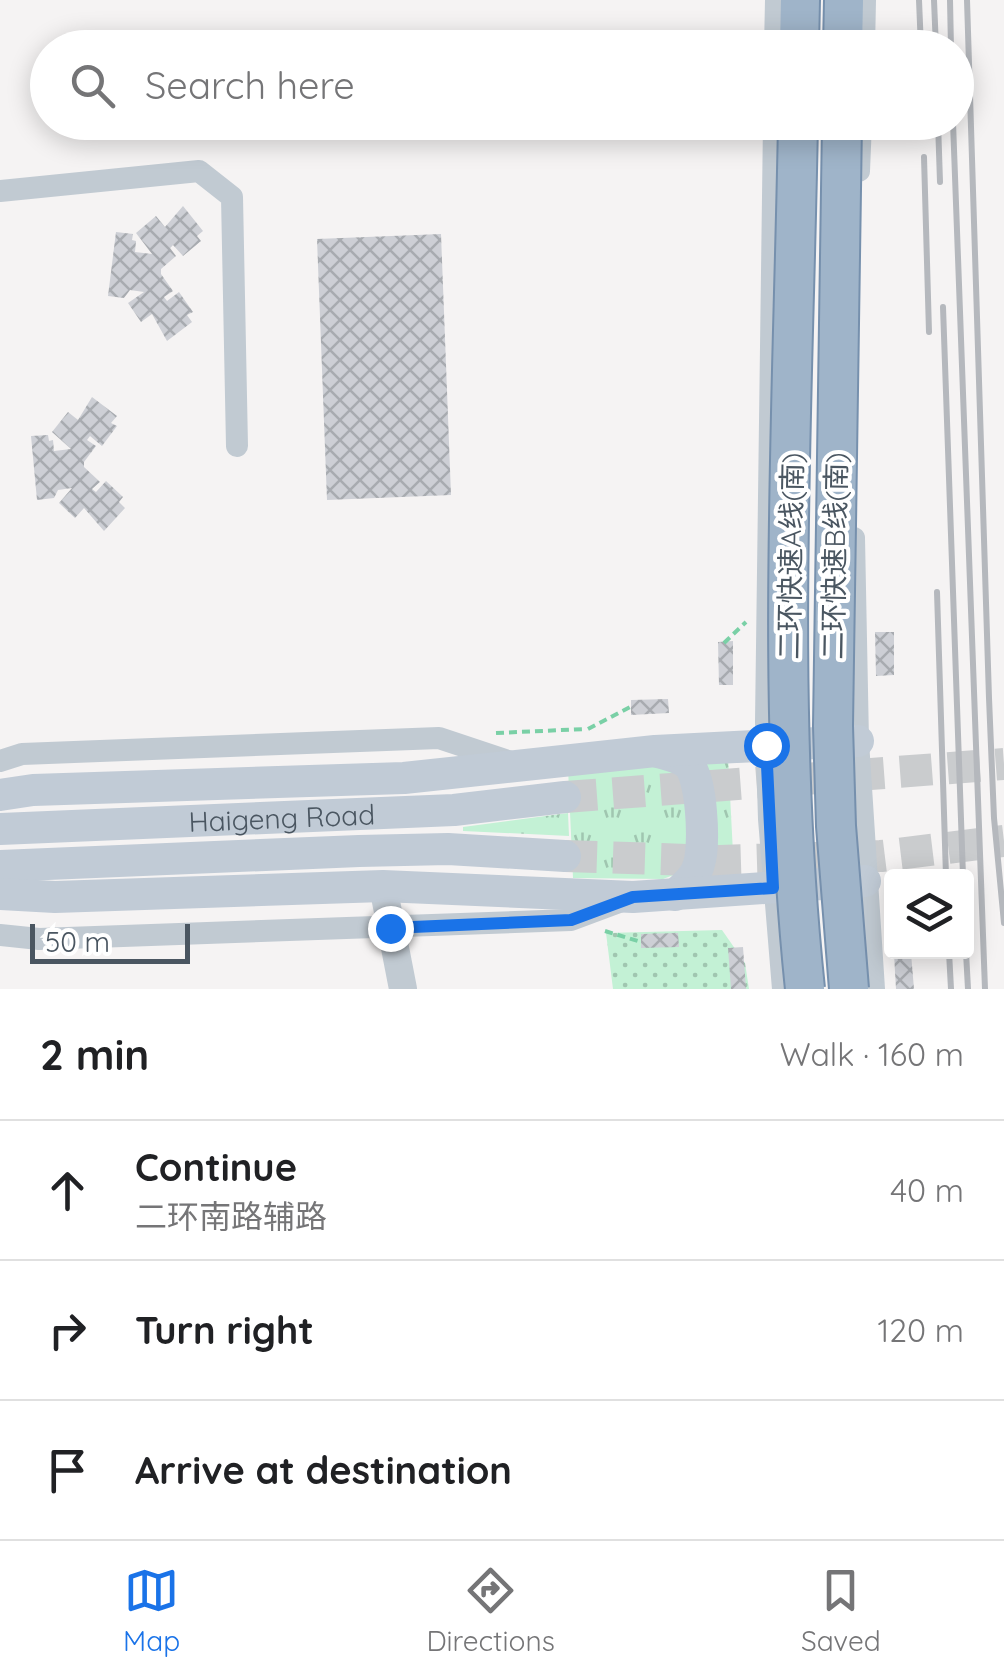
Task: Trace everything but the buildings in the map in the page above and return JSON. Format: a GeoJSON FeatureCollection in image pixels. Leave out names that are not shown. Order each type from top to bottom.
{"type":"FeatureCollection","features":[{"type":"Feature","properties":{"kind":"highway"},"geometry":{"type":"LineString","coordinates":[[799,30],[800,0]]}},
{"type":"Feature","properties":{"kind":"highway"},"geometry":{"type":"LineString","coordinates":[[843,30],[844,0]]}},
{"type":"Feature","properties":{"kind":"highway","name":"二环快速A线(南)"},"geometry":{"type":"LineString","coordinates":[[798,140],[788,676],[792,828],[805,989]]}},
{"type":"Feature","properties":{"kind":"highway","name":"二环快速B线(南)"},"geometry":{"type":"LineString","coordinates":[[842,140],[833,726],[849,989]]}},
{"type":"Feature","properties":{"kind":"main road"},"geometry":{"type":"LineString","coordinates":[[0,795],[33,790],[404,778],[654,751],[858,741]]}},
{"type":"Feature","properties":{"kind":"main road"},"geometry":{"type":"LineString","coordinates":[[654,751],[690,766],[698,781],[702,852],[699,868],[675,895]]}},
{"type":"Feature","properties":{"kind":"main road","name":"Haigeng Road"},"geometry":{"type":"LineString","coordinates":[[0,829],[454,810],[565,797]]}},
{"type":"Feature","properties":{"kind":"main road","name":"Haigeng Road"},"geometry":{"type":"LineString","coordinates":[[0,866],[377,850],[565,856]]}},
{"type":"Feature","properties":{"kind":"main road"},"geometry":{"type":"LineString","coordinates":[[0,894],[54,897],[382,886],[633,897],[865,881]]}},
{"type":"Feature","properties":{"kind":"street"},"geometry":{"type":"LineString","coordinates":[[775,30],[776,0]]}},
{"type":"Feature","properties":{"kind":"street"},"geometry":{"type":"LineString","coordinates":[[864,30],[865,0]]}},
{"type":"Feature","properties":{"kind":"street"},"geometry":{"type":"LineString","coordinates":[[774,140],[766,745],[782,989]]}},
{"type":"Feature","properties":{"kind":"street"},"geometry":{"type":"LineString","coordinates":[[862,140],[854,491],[858,741],[874,989]]}},
{"type":"Feature","properties":{"kind":"street"},"geometry":{"type":"LineString","coordinates":[[0,191],[199,172],[232,196],[237,446]]}},
{"type":"Feature","properties":{"kind":"street"},"geometry":{"type":"LineString","coordinates":[[0,761],[22,754],[439,738],[526,766]]}},
{"type":"Feature","properties":{"kind":"street"},"geometry":{"type":"LineString","coordinates":[[382,886],[403,989]]}},
{"type":"Feature","properties":{"kind":"street"},"geometry":{"type":"LineString","coordinates":[[0,936],[39,939],[571,920],[633,897]]}},
{"type":"Feature","properties":{"kind":"path"},"geometry":{"type":"LineString","coordinates":[[588,729],[632,706]]}},
{"type":"Feature","properties":{"kind":"green space"},"geometry":{"type":"Polygon","coordinates":[[[728,755],[734,873],[706,875],[699,756],[728,755]]]}},
{"type":"Feature","properties":{"kind":"green space"},"geometry":{"type":"Polygon","coordinates":[[[667,762],[682,769],[690,860],[679,873],[663,879],[573,878],[568,768],[667,762]]]}},
{"type":"Feature","properties":{"kind":"green space"},"geometry":{"type":"Polygon","coordinates":[[[568,813],[569,836],[463,831],[463,827],[568,813]]]}},
{"type":"Feature","properties":{"kind":"green space"},"geometry":{"type":"Polygon","coordinates":[[[722,930],[745,963],[749,989],[613,989],[606,933],[722,930]]]}},
{"type":"Feature","properties":{"kind":"tunnel"},"geometry":{"type":"LineString","coordinates":[[565,797],[1004,764]]}},
{"type":"Feature","properties":{"kind":"tunnel"},"geometry":{"type":"LineString","coordinates":[[565,856],[720,861],[881,856],[1004,841]]}},
{"type":"Feature","properties":{"kind":"railway"},"geometry":{"type":"LineString","coordinates":[[919,0],[920,30]]}},
{"type":"Feature","properties":{"kind":"railway"},"geometry":{"type":"LineString","coordinates":[[934,0],[935,30]]}},
{"type":"Feature","properties":{"kind":"railway"},"geometry":{"type":"LineString","coordinates":[[950,0],[951,30]]}},
{"type":"Feature","properties":{"kind":"railway"},"geometry":{"type":"LineString","coordinates":[[967,0],[968,30]]}},
{"type":"Feature","properties":{"kind":"railway"},"geometry":{"type":"LineString","coordinates":[[939,140],[940,182]]}},
{"type":"Feature","properties":{"kind":"railway"},"geometry":{"type":"LineString","coordinates":[[954,140],[985,989]]}},
{"type":"Feature","properties":{"kind":"railway"},"geometry":{"type":"LineString","coordinates":[[971,140],[989,698],[1004,923]]}},
{"type":"Feature","properties":{"kind":"railway"},"geometry":{"type":"LineString","coordinates":[[924,157],[929,332]]}},
{"type":"Feature","properties":{"kind":"railway"},"geometry":{"type":"LineString","coordinates":[[943,307],[963,869]]}},
{"type":"Feature","properties":{"kind":"railway"},"geometry":{"type":"LineString","coordinates":[[937,592],[946,869]]}},
{"type":"Feature","properties":{"kind":"railway"},"geometry":{"type":"LineString","coordinates":[[949,959],[951,989]]}},
{"type":"Feature","properties":{"kind":"railway"},"geometry":{"type":"LineString","coordinates":[[966,959],[968,989]]}},
{"type":"Feature","properties":{"kind":"route"},"geometry":{"type":"LineString","coordinates":[[390,928],[571,920],[633,897],[773,888],[766,745]]}}]}
